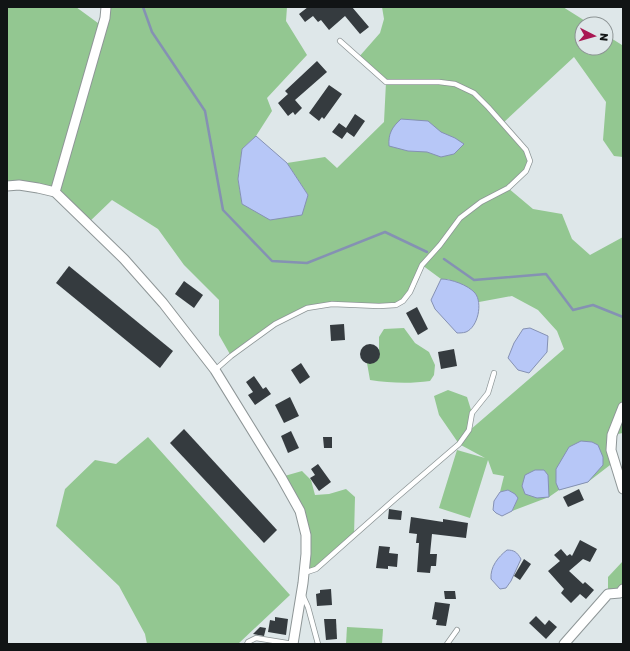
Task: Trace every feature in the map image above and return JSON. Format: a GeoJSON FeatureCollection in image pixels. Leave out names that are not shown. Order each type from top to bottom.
{"type":"FeatureCollection","features":[{"type":"Feature","properties":{"kind":"street"},"geometry":{"type":"LineString","coordinates":[[55,192],[105,18],[106,7]]}},
{"type":"Feature","properties":{"kind":"street"},"geometry":{"type":"LineString","coordinates":[[7,186],[19,185],[55,192],[124,259],[163,303],[216,370],[300,511],[306,535],[304,573],[293,644]]}},
{"type":"Feature","properties":{"kind":"street"},"geometry":{"type":"LineString","coordinates":[[623,407],[612,435],[611,450],[623,489]]}},
{"type":"Feature","properties":{"kind":"street"},"geometry":{"type":"LineString","coordinates":[[564,644],[608,594],[622,594]]}},
{"type":"Feature","properties":{"kind":"lane"},"geometry":{"type":"LineString","coordinates":[[216,370],[231,356],[275,324],[307,308],[332,304],[378,306],[396,304],[402,301],[410,292],[422,265],[440,245],[460,218],[480,202],[508,188],[526,171],[530,161],[526,150],[474,93],[455,84],[439,82],[386,82],[340,41]]}},
{"type":"Feature","properties":{"kind":"lane"},"geometry":{"type":"LineString","coordinates":[[304,573],[316,569],[459,444],[469,430],[472,414],[488,393],[494,373]]}},
{"type":"Feature","properties":{"kind":"lane"},"geometry":{"type":"LineString","coordinates":[[301,592],[308,607],[318,644]]}},
{"type":"Feature","properties":{"kind":"lane"},"geometry":{"type":"LineString","coordinates":[[447,644],[457,630]]}},
{"type":"Feature","properties":{"kind":"lane"},"geometry":{"type":"LineString","coordinates":[[247,644],[256,638],[293,644]]}},
{"type":"Feature","properties":{"kind":"green space"},"geometry":{"type":"Polygon","coordinates":[[[7,7],[76,7],[102,26],[106,7],[287,7],[286,21],[307,55],[267,98],[272,111],[256,136],[242,149],[238,179],[242,204],[308,195],[287,163],[325,157],[337,168],[384,122],[386,82],[358,58],[380,33],[384,19],[382,7],[563,7],[577,16],[574,16],[574,56],[614,56],[614,40],[622,45],[623,44],[623,157],[614,156],[603,140],[606,102],[574,57],[503,123],[529,156],[526,171],[508,188],[533,209],[562,214],[572,239],[590,255],[623,237],[623,433],[612,435],[614,462],[588,482],[559,490],[549,497],[512,511],[518,498],[508,490],[500,492],[504,476],[493,474],[488,460],[470,518],[439,508],[457,450],[485,458],[459,444],[439,415],[434,396],[448,390],[467,397],[472,413],[470,430],[564,349],[557,331],[538,310],[512,296],[479,302],[475,293],[448,279],[441,279],[422,265],[410,292],[396,305],[336,304],[301,311],[292,314],[274,324],[231,356],[219,335],[219,300],[184,265],[158,229],[112,200],[87,224],[55,192],[7,186],[7,7]]]}},
{"type":"Feature","properties":{"kind":"green space"},"geometry":{"type":"Polygon","coordinates":[[[404,328],[415,343],[429,352],[435,365],[434,375],[430,381],[415,383],[370,380],[367,363],[374,363],[379,358],[379,337],[384,329],[404,328]]]}},
{"type":"Feature","properties":{"kind":"green space"},"geometry":{"type":"Polygon","coordinates":[[[148,437],[290,595],[238,644],[147,644],[145,634],[119,586],[56,526],[65,489],[95,460],[116,464],[148,437]]]}},
{"type":"Feature","properties":{"kind":"green space"},"geometry":{"type":"Polygon","coordinates":[[[302,471],[311,480],[315,495],[329,494],[346,489],[355,497],[354,536],[316,569],[304,573],[306,535],[281,477],[302,471]]]}},
{"type":"Feature","properties":{"kind":"green space"},"geometry":{"type":"Polygon","coordinates":[[[623,561],[623,598],[620,593],[608,594],[608,577],[623,561]]]}},
{"type":"Feature","properties":{"kind":"green space"},"geometry":{"type":"Polygon","coordinates":[[[347,627],[383,629],[382,644],[346,644],[347,627]]]}},
{"type":"Feature","properties":{"kind":"water"},"geometry":{"type":"Polygon","coordinates":[[[401,119],[428,121],[441,132],[464,144],[454,154],[441,157],[427,152],[408,151],[389,146],[391,131],[401,119]]]}},
{"type":"Feature","properties":{"kind":"water"},"geometry":{"type":"Polygon","coordinates":[[[256,136],[287,163],[308,195],[302,215],[270,220],[242,204],[238,179],[242,149],[256,136]]]}},
{"type":"Feature","properties":{"kind":"water"},"geometry":{"type":"Polygon","coordinates":[[[441,279],[454,281],[464,285],[472,290],[477,297],[479,303],[478,314],[474,325],[466,332],[457,333],[435,309],[431,300],[441,279]]]}},
{"type":"Feature","properties":{"kind":"water"},"geometry":{"type":"Polygon","coordinates":[[[530,328],[548,336],[547,352],[529,373],[518,370],[508,358],[514,343],[523,329],[530,328]]]}},
{"type":"Feature","properties":{"kind":"water"},"geometry":{"type":"Polygon","coordinates":[[[581,441],[592,442],[598,445],[603,457],[603,465],[588,482],[559,490],[556,483],[556,469],[569,447],[581,441]]]}},
{"type":"Feature","properties":{"kind":"water"},"geometry":{"type":"Polygon","coordinates":[[[535,470],[544,470],[548,475],[549,497],[537,498],[525,494],[522,486],[525,475],[535,470]]]}},
{"type":"Feature","properties":{"kind":"water"},"geometry":{"type":"Polygon","coordinates":[[[508,490],[515,494],[518,498],[512,511],[502,516],[493,510],[494,501],[500,492],[508,490]]]}},
{"type":"Feature","properties":{"kind":"water"},"geometry":{"type":"Polygon","coordinates":[[[507,550],[512,550],[521,559],[511,581],[506,588],[500,589],[491,579],[491,575],[493,566],[507,550]]]}},
{"type":"Feature","properties":{"kind":"building"},"geometry":{"type":"Polygon","coordinates":[[[308,7],[352,7],[369,27],[360,34],[345,16],[329,30],[321,20],[318,22],[313,16],[305,22],[299,14],[308,7]]]}},
{"type":"Feature","properties":{"kind":"building"},"geometry":{"type":"Polygon","coordinates":[[[317,61],[327,72],[295,100],[302,108],[295,115],[293,112],[288,116],[278,103],[288,94],[285,91],[317,61]]]}},
{"type":"Feature","properties":{"kind":"building"},"geometry":{"type":"Polygon","coordinates":[[[329,85],[342,94],[324,119],[322,117],[319,121],[309,113],[329,85]]]}},
{"type":"Feature","properties":{"kind":"building"},"geometry":{"type":"Polygon","coordinates":[[[355,114],[365,121],[354,137],[347,132],[342,139],[332,132],[339,123],[346,128],[355,114]]]}},
{"type":"Feature","properties":{"kind":"building"},"geometry":{"type":"Polygon","coordinates":[[[69,266],[173,351],[160,368],[56,283],[69,266]]]}},
{"type":"Feature","properties":{"kind":"building"},"geometry":{"type":"Polygon","coordinates":[[[184,281],[203,295],[194,308],[175,294],[184,281]]]}},
{"type":"Feature","properties":{"kind":"building"},"geometry":{"type":"Polygon","coordinates":[[[417,307],[428,329],[418,335],[406,313],[417,307]]]}},
{"type":"Feature","properties":{"kind":"building"},"geometry":{"type":"Polygon","coordinates":[[[344,324],[345,340],[331,341],[330,325],[344,324]]]}},
{"type":"Feature","properties":{"kind":"building"},"geometry":{"type":"Polygon","coordinates":[[[370,344],[377,347],[380,354],[377,361],[370,364],[363,361],[360,354],[363,347],[370,344]]]}},
{"type":"Feature","properties":{"kind":"building"},"geometry":{"type":"Polygon","coordinates":[[[454,349],[457,366],[441,369],[438,352],[454,349]]]}},
{"type":"Feature","properties":{"kind":"building"},"geometry":{"type":"Polygon","coordinates":[[[301,363],[310,377],[300,384],[291,370],[301,363]]]}},
{"type":"Feature","properties":{"kind":"building"},"geometry":{"type":"Polygon","coordinates":[[[254,376],[263,389],[266,387],[271,394],[255,405],[248,395],[253,392],[246,382],[254,376]]]}},
{"type":"Feature","properties":{"kind":"building"},"geometry":{"type":"Polygon","coordinates":[[[290,397],[299,416],[284,423],[275,405],[290,397]]]}},
{"type":"Feature","properties":{"kind":"building"},"geometry":{"type":"Polygon","coordinates":[[[184,429],[277,530],[264,543],[170,443],[184,429]]]}},
{"type":"Feature","properties":{"kind":"building"},"geometry":{"type":"Polygon","coordinates":[[[291,431],[299,448],[288,453],[281,436],[291,431]]]}},
{"type":"Feature","properties":{"kind":"building"},"geometry":{"type":"Polygon","coordinates":[[[323,437],[332,437],[332,448],[324,448],[323,437]]]}},
{"type":"Feature","properties":{"kind":"building"},"geometry":{"type":"Polygon","coordinates":[[[318,464],[331,482],[319,491],[310,478],[315,475],[311,469],[318,464]]]}},
{"type":"Feature","properties":{"kind":"building"},"geometry":{"type":"Polygon","coordinates":[[[579,489],[584,500],[568,507],[563,497],[579,489]]]}},
{"type":"Feature","properties":{"kind":"building"},"geometry":{"type":"Polygon","coordinates":[[[389,509],[402,511],[401,520],[388,519],[389,509]]]}},
{"type":"Feature","properties":{"kind":"building"},"geometry":{"type":"Polygon","coordinates":[[[411,517],[443,522],[443,519],[468,523],[466,538],[432,534],[430,554],[437,554],[436,566],[431,566],[430,573],[417,572],[419,543],[416,543],[417,534],[409,533],[411,517]]]}},
{"type":"Feature","properties":{"kind":"building"},"geometry":{"type":"Polygon","coordinates":[[[580,540],[597,549],[590,562],[583,559],[569,571],[583,584],[585,582],[594,590],[586,599],[580,594],[571,603],[561,593],[564,589],[548,571],[560,561],[554,555],[561,549],[567,556],[570,554],[572,556],[580,540]]]}},
{"type":"Feature","properties":{"kind":"building"},"geometry":{"type":"Polygon","coordinates":[[[379,546],[390,547],[389,553],[398,554],[397,567],[388,566],[388,569],[376,568],[379,546]]]}},
{"type":"Feature","properties":{"kind":"building"},"geometry":{"type":"Polygon","coordinates":[[[524,559],[531,564],[520,580],[514,576],[524,559]]]}},
{"type":"Feature","properties":{"kind":"building"},"geometry":{"type":"Polygon","coordinates":[[[331,589],[332,605],[317,606],[316,594],[320,593],[320,590],[331,589]]]}},
{"type":"Feature","properties":{"kind":"building"},"geometry":{"type":"Polygon","coordinates":[[[444,591],[455,591],[456,599],[445,599],[444,591]]]}},
{"type":"Feature","properties":{"kind":"building"},"geometry":{"type":"Polygon","coordinates":[[[435,602],[450,604],[446,626],[436,625],[437,620],[432,619],[435,602]]]}},
{"type":"Feature","properties":{"kind":"building"},"geometry":{"type":"Polygon","coordinates":[[[536,616],[545,625],[549,620],[557,627],[546,639],[529,623],[536,616]]]}},
{"type":"Feature","properties":{"kind":"building"},"geometry":{"type":"Polygon","coordinates":[[[275,617],[288,619],[286,635],[268,632],[270,620],[275,621],[275,617]]]}},
{"type":"Feature","properties":{"kind":"building"},"geometry":{"type":"Polygon","coordinates":[[[324,619],[336,619],[337,639],[326,640],[324,619]]]}},
{"type":"Feature","properties":{"kind":"building"},"geometry":{"type":"Polygon","coordinates":[[[260,627],[266,628],[264,636],[253,634],[260,627]]]}},
{"type":"Feature","properties":{"kind":"waterway"},"geometry":{"type":"LineString","coordinates":[[143,7],[152,32],[205,111],[223,210],[272,261],[307,263],[385,232],[427,252]]}},
{"type":"Feature","properties":{"kind":"waterway"},"geometry":{"type":"LineString","coordinates":[[444,259],[474,280],[546,274],[573,310],[593,305],[623,317]]}}]}
